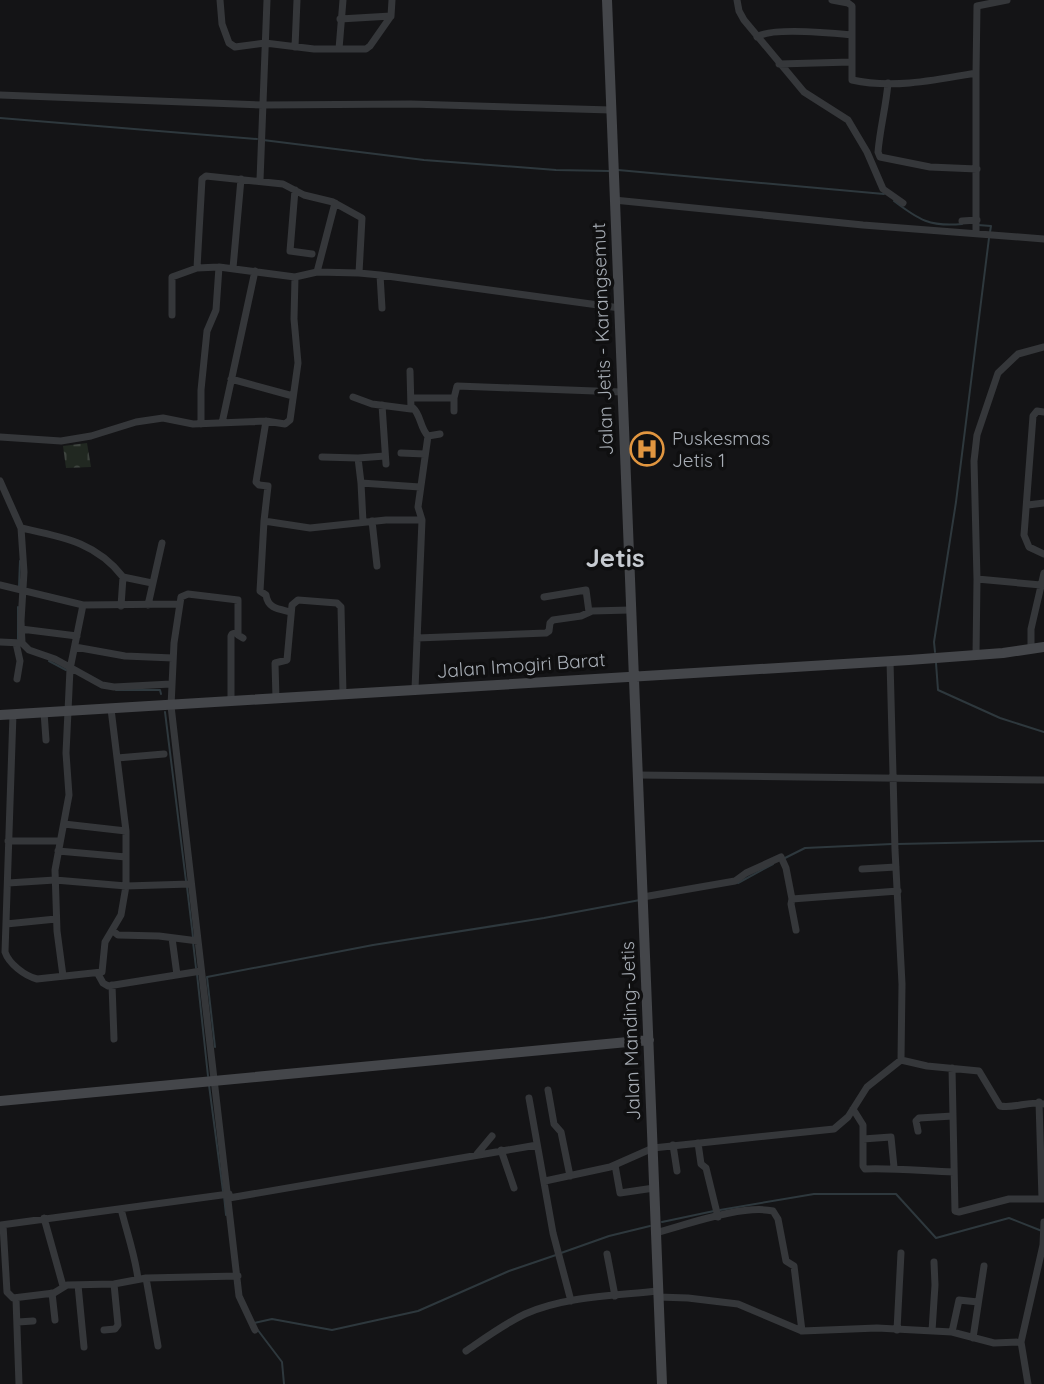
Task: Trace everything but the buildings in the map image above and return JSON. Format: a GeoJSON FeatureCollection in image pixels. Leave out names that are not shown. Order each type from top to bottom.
{"type":"FeatureCollection","features":[{"type":"Feature","properties":{"kind":"main road","name":"Jalan Jetis - Karangsemut"},"geometry":{"type":"LineString","coordinates":[[607,0],[633,676]]}},
{"type":"Feature","properties":{"kind":"main road","name":"Jalan Imogiri Barat"},"geometry":{"type":"LineString","coordinates":[[0,715],[890,661],[1044,647]]}},
{"type":"Feature","properties":{"kind":"main road","name":"Jalan Manding-Jetis"},"geometry":{"type":"LineString","coordinates":[[633,676],[662,1384]]}},
{"type":"Feature","properties":{"kind":"main road"},"geometry":{"type":"LineString","coordinates":[[0,1101],[649,1040]]}},
{"type":"Feature","properties":{"kind":"street"},"geometry":{"type":"LineString","coordinates":[[220,0],[222,24],[229,43],[235,47],[265,43],[338,49],[366,49],[375,41],[391,16],[392,0]]}},
{"type":"Feature","properties":{"kind":"street"},"geometry":{"type":"LineString","coordinates":[[260,180],[267,0]]}},
{"type":"Feature","properties":{"kind":"street"},"geometry":{"type":"LineString","coordinates":[[295,47],[298,0]]}},
{"type":"Feature","properties":{"kind":"street"},"geometry":{"type":"LineString","coordinates":[[338,49],[343,0]]}},
{"type":"Feature","properties":{"kind":"street"},"geometry":{"type":"LineString","coordinates":[[737,0],[741,15],[757,37],[804,92],[848,120],[867,152],[883,189],[903,203]]}},
{"type":"Feature","properties":{"kind":"street"},"geometry":{"type":"LineString","coordinates":[[832,0],[848,2],[852,6],[852,80],[888,83],[924,81],[976,73]]}},
{"type":"Feature","properties":{"kind":"street"},"geometry":{"type":"LineString","coordinates":[[969,0],[977,6],[1007,0]]}},
{"type":"Feature","properties":{"kind":"street"},"geometry":{"type":"LineString","coordinates":[[976,225],[977,6]]}},
{"type":"Feature","properties":{"kind":"street"},"geometry":{"type":"LineString","coordinates":[[340,19],[391,16]]}},
{"type":"Feature","properties":{"kind":"street"},"geometry":{"type":"LineString","coordinates":[[757,37],[778,32],[852,35]]}},
{"type":"Feature","properties":{"kind":"street"},"geometry":{"type":"LineString","coordinates":[[779,64],[852,62]]}},
{"type":"Feature","properties":{"kind":"street"},"geometry":{"type":"LineString","coordinates":[[888,83],[884,118],[880,122],[880,157],[930,167],[977,170]]}},
{"type":"Feature","properties":{"kind":"street"},"geometry":{"type":"LineString","coordinates":[[0,95],[263,105],[411,104],[611,110]]}},
{"type":"Feature","properties":{"kind":"street"},"geometry":{"type":"LineString","coordinates":[[197,268],[202,179],[215,175],[284,184],[304,195],[335,203],[362,218],[359,273]]}},
{"type":"Feature","properties":{"kind":"street"},"geometry":{"type":"LineString","coordinates":[[233,268],[241,179]]}},
{"type":"Feature","properties":{"kind":"street"},"geometry":{"type":"LineString","coordinates":[[295,190],[290,251],[312,254]]}},
{"type":"Feature","properties":{"kind":"street"},"geometry":{"type":"LineString","coordinates":[[614,200],[863,225],[976,225]]}},
{"type":"Feature","properties":{"kind":"street"},"geometry":{"type":"LineString","coordinates":[[317,272],[335,203]]}},
{"type":"Feature","properties":{"kind":"street"},"geometry":{"type":"LineString","coordinates":[[962,221],[989,233],[1044,239]]}},
{"type":"Feature","properties":{"kind":"street"},"geometry":{"type":"LineString","coordinates":[[201,424],[201,390],[207,331],[216,310],[219,267]]}},
{"type":"Feature","properties":{"kind":"street"},"geometry":{"type":"LineString","coordinates":[[172,315],[172,277],[197,268],[219,267],[295,277],[317,272],[380,275],[620,308]]}},
{"type":"Feature","properties":{"kind":"street"},"geometry":{"type":"LineString","coordinates":[[222,423],[255,271]]}},
{"type":"Feature","properties":{"kind":"street"},"geometry":{"type":"LineString","coordinates":[[380,275],[382,308]]}},
{"type":"Feature","properties":{"kind":"street"},"geometry":{"type":"LineString","coordinates":[[0,437],[61,441],[163,418],[201,424],[288,422],[299,363],[294,319],[295,277]]}},
{"type":"Feature","properties":{"kind":"street"},"geometry":{"type":"LineString","coordinates":[[976,655],[974,461],[977,435],[998,373],[1018,354],[1044,347]]}},
{"type":"Feature","properties":{"kind":"street"},"geometry":{"type":"LineString","coordinates":[[410,371],[412,408]]}},
{"type":"Feature","properties":{"kind":"street"},"geometry":{"type":"LineString","coordinates":[[231,379],[293,396]]}},
{"type":"Feature","properties":{"kind":"street"},"geometry":{"type":"LineString","coordinates":[[454,411],[458,386],[622,392]]}},
{"type":"Feature","properties":{"kind":"street"},"geometry":{"type":"LineString","coordinates":[[354,397],[382,405],[412,408],[418,412],[428,436],[418,507],[422,520],[415,689]]}},
{"type":"Feature","properties":{"kind":"street"},"geometry":{"type":"LineString","coordinates":[[412,398],[454,398]]}},
{"type":"Feature","properties":{"kind":"street"},"geometry":{"type":"LineString","coordinates":[[382,405],[385,456]]}},
{"type":"Feature","properties":{"kind":"street"},"geometry":{"type":"LineString","coordinates":[[1044,412],[1037,411],[1032,416],[1026,541],[1029,547],[1044,554]]}},
{"type":"Feature","properties":{"kind":"street"},"geometry":{"type":"LineString","coordinates":[[265,421],[256,482],[258,485],[268,486],[260,591],[266,595],[271,607],[292,612]]}},
{"type":"Feature","properties":{"kind":"street"},"geometry":{"type":"LineString","coordinates":[[428,436],[440,434]]}},
{"type":"Feature","properties":{"kind":"street"},"geometry":{"type":"LineString","coordinates":[[322,457],[385,456],[400,451],[425,454]]}},
{"type":"Feature","properties":{"kind":"street"},"geometry":{"type":"LineString","coordinates":[[358,458],[377,566]]}},
{"type":"Feature","properties":{"kind":"street"},"geometry":{"type":"LineString","coordinates":[[0,481],[21,527],[21,629],[17,679]]}},
{"type":"Feature","properties":{"kind":"street"},"geometry":{"type":"LineString","coordinates":[[361,484],[420,487]]}},
{"type":"Feature","properties":{"kind":"street"},"geometry":{"type":"LineString","coordinates":[[1028,505],[1044,503]]}},
{"type":"Feature","properties":{"kind":"street"},"geometry":{"type":"LineString","coordinates":[[264,521],[310,528],[422,520]]}},
{"type":"Feature","properties":{"kind":"street"},"geometry":{"type":"LineString","coordinates":[[21,527],[73,540],[111,561],[123,577],[121,606]]}},
{"type":"Feature","properties":{"kind":"street"},"geometry":{"type":"LineString","coordinates":[[148,605],[162,543]]}},
{"type":"Feature","properties":{"kind":"street"},"geometry":{"type":"LineString","coordinates":[[1031,649],[1031,629],[1044,573]]}},
{"type":"Feature","properties":{"kind":"street"},"geometry":{"type":"LineString","coordinates":[[123,577],[152,583]]}},
{"type":"Feature","properties":{"kind":"street"},"geometry":{"type":"LineString","coordinates":[[977,579],[1041,585]]}},
{"type":"Feature","properties":{"kind":"street"},"geometry":{"type":"LineString","coordinates":[[0,586],[83,605],[179,604]]}},
{"type":"Feature","properties":{"kind":"street"},"geometry":{"type":"LineString","coordinates":[[544,597],[584,590],[587,593],[589,612]]}},
{"type":"Feature","properties":{"kind":"street"},"geometry":{"type":"LineString","coordinates":[[231,702],[231,636],[240,635],[238,600],[188,594],[181,597],[173,658],[171,706],[186,885],[235,1276],[241,1302],[255,1330]]}},
{"type":"Feature","properties":{"kind":"street"},"geometry":{"type":"LineString","coordinates":[[276,699],[275,663],[288,660],[295,601],[340,604],[343,694]]}},
{"type":"Feature","properties":{"kind":"street"},"geometry":{"type":"LineString","coordinates":[[63,976],[56,919],[55,880],[69,795],[66,752],[70,672],[83,605]]}},
{"type":"Feature","properties":{"kind":"street"},"geometry":{"type":"LineString","coordinates":[[417,638],[546,633],[551,621],[581,617],[589,612],[630,610]]}},
{"type":"Feature","properties":{"kind":"street"},"geometry":{"type":"LineString","coordinates":[[21,629],[77,636]]}},
{"type":"Feature","properties":{"kind":"street"},"geometry":{"type":"LineString","coordinates":[[0,642],[19,643],[29,650],[51,657],[70,672],[108,686],[171,684]]}},
{"type":"Feature","properties":{"kind":"street"},"geometry":{"type":"LineString","coordinates":[[75,648],[133,657],[173,658]]}},
{"type":"Feature","properties":{"kind":"street"},"geometry":{"type":"LineString","coordinates":[[890,661],[902,984],[901,1060]]}},
{"type":"Feature","properties":{"kind":"street"},"geometry":{"type":"LineString","coordinates":[[13,714],[13,743],[4,830],[8,883],[3,912],[6,924],[2,952],[10,962],[37,979],[98,975],[103,971],[106,939],[113,931],[123,908],[126,831],[111,709]]}},
{"type":"Feature","properties":{"kind":"street"},"geometry":{"type":"LineString","coordinates":[[44,712],[46,740]]}},
{"type":"Feature","properties":{"kind":"street"},"geometry":{"type":"LineString","coordinates":[[117,758],[164,754]]}},
{"type":"Feature","properties":{"kind":"street"},"geometry":{"type":"LineString","coordinates":[[638,775],[1044,780]]}},
{"type":"Feature","properties":{"kind":"street"},"geometry":{"type":"LineString","coordinates":[[64,824],[126,831]]}},
{"type":"Feature","properties":{"kind":"street"},"geometry":{"type":"LineString","coordinates":[[5,845],[60,841]]}},
{"type":"Feature","properties":{"kind":"street"},"geometry":{"type":"LineString","coordinates":[[58,851],[126,857]]}},
{"type":"Feature","properties":{"kind":"street"},"geometry":{"type":"LineString","coordinates":[[643,899],[734,881],[782,857],[796,930]]}},
{"type":"Feature","properties":{"kind":"street"},"geometry":{"type":"LineString","coordinates":[[862,869],[896,867]]}},
{"type":"Feature","properties":{"kind":"street"},"geometry":{"type":"LineString","coordinates":[[8,883],[55,880],[125,886],[186,885]]}},
{"type":"Feature","properties":{"kind":"street"},"geometry":{"type":"LineString","coordinates":[[792,900],[898,891]]}},
{"type":"Feature","properties":{"kind":"street"},"geometry":{"type":"LineString","coordinates":[[6,924],[56,919]]}},
{"type":"Feature","properties":{"kind":"street"},"geometry":{"type":"LineString","coordinates":[[113,931],[118,935],[194,942]]}},
{"type":"Feature","properties":{"kind":"street"},"geometry":{"type":"LineString","coordinates":[[172,938],[177,975]]}},
{"type":"Feature","properties":{"kind":"street"},"geometry":{"type":"LineString","coordinates":[[98,975],[104,985],[112,985],[197,971]]}},
{"type":"Feature","properties":{"kind":"street"},"geometry":{"type":"LineString","coordinates":[[112,985],[114,1039]]}},
{"type":"Feature","properties":{"kind":"street"},"geometry":{"type":"LineString","coordinates":[[545,1181],[615,1165],[653,1147],[831,1130],[856,1112],[867,1087],[901,1060],[979,1070],[1000,1106],[1007,1108],[1042,1103],[1043,1199],[1009,1199],[956,1212],[952,1068]]}},
{"type":"Feature","properties":{"kind":"street"},"geometry":{"type":"LineString","coordinates":[[548,1090],[554,1124],[561,1132],[570,1176]]}},
{"type":"Feature","properties":{"kind":"street"},"geometry":{"type":"LineString","coordinates":[[529,1098],[557,1246],[571,1301]]}},
{"type":"Feature","properties":{"kind":"street"},"geometry":{"type":"LineString","coordinates":[[856,1112],[863,1125],[863,1168],[894,1167],[954,1172]]}},
{"type":"Feature","properties":{"kind":"street"},"geometry":{"type":"LineString","coordinates":[[918,1131],[916,1121],[919,1118],[953,1116]]}},
{"type":"Feature","properties":{"kind":"street"},"geometry":{"type":"LineString","coordinates":[[476,1155],[492,1136]]}},
{"type":"Feature","properties":{"kind":"street"},"geometry":{"type":"LineString","coordinates":[[863,1139],[891,1137],[894,1167]]}},
{"type":"Feature","properties":{"kind":"street"},"geometry":{"type":"LineString","coordinates":[[698,1143],[701,1164],[706,1168],[718,1216]]}},
{"type":"Feature","properties":{"kind":"street"},"geometry":{"type":"LineString","coordinates":[[235,1276],[142,1279],[114,1284],[62,1286],[52,1293],[16,1298],[8,1295],[3,1287],[1,1225],[226,1196],[537,1145]]}},
{"type":"Feature","properties":{"kind":"street"},"geometry":{"type":"LineString","coordinates":[[673,1145],[677,1171]]}},
{"type":"Feature","properties":{"kind":"street"},"geometry":{"type":"LineString","coordinates":[[501,1150],[513,1188]]}},
{"type":"Feature","properties":{"kind":"street"},"geometry":{"type":"LineString","coordinates":[[615,1165],[621,1193],[653,1188]]}},
{"type":"Feature","properties":{"kind":"street"},"geometry":{"type":"LineString","coordinates":[[655,1231],[761,1208],[773,1211],[778,1219],[786,1261],[794,1266],[802,1331]]}},
{"type":"Feature","properties":{"kind":"street"},"geometry":{"type":"LineString","coordinates":[[121,1209],[158,1346]]}},
{"type":"Feature","properties":{"kind":"street"},"geometry":{"type":"LineString","coordinates":[[44,1218],[62,1286]]}},
{"type":"Feature","properties":{"kind":"street"},"geometry":{"type":"LineString","coordinates":[[1028,1384],[1021,1342],[1044,1225]]}},
{"type":"Feature","properties":{"kind":"street"},"geometry":{"type":"LineString","coordinates":[[897,1329],[901,1253]]}},
{"type":"Feature","properties":{"kind":"street"},"geometry":{"type":"LineString","coordinates":[[607,1254],[615,1296]]}},
{"type":"Feature","properties":{"kind":"street"},"geometry":{"type":"LineString","coordinates":[[932,1331],[934,1262]]}},
{"type":"Feature","properties":{"kind":"street"},"geometry":{"type":"LineString","coordinates":[[973,1338],[984,1266]]}},
{"type":"Feature","properties":{"kind":"street"},"geometry":{"type":"LineString","coordinates":[[104,1330],[115,1329],[118,1325],[114,1284]]}},
{"type":"Feature","properties":{"kind":"street"},"geometry":{"type":"LineString","coordinates":[[78,1285],[84,1347]]}},
{"type":"Feature","properties":{"kind":"street"},"geometry":{"type":"LineString","coordinates":[[52,1293],[55,1320]]}},
{"type":"Feature","properties":{"kind":"street"},"geometry":{"type":"LineString","coordinates":[[466,1351],[525,1314],[571,1301],[658,1294],[738,1304],[802,1331],[897,1329],[952,1332],[994,1343],[1021,1342]]}},
{"type":"Feature","properties":{"kind":"street"},"geometry":{"type":"LineString","coordinates":[[16,1298],[19,1322],[19,1384]]}},
{"type":"Feature","properties":{"kind":"street"},"geometry":{"type":"LineString","coordinates":[[952,1332],[959,1300],[978,1302]]}},
{"type":"Feature","properties":{"kind":"street"},"geometry":{"type":"LineString","coordinates":[[19,1322],[33,1321]]}},
{"type":"Feature","properties":{"kind":"green space"},"geometry":{"type":"Polygon","coordinates":[[[87,443],[91,467],[66,468],[63,446],[87,443]]]}},
{"type":"Feature","properties":{"kind":"waterway"},"geometry":{"type":"LineString","coordinates":[[0,118],[257,139]]}},
{"type":"Feature","properties":{"kind":"waterway"},"geometry":{"type":"LineString","coordinates":[[263,140],[424,160],[556,170],[609,171]]}},
{"type":"Feature","properties":{"kind":"waterway"},"geometry":{"type":"LineString","coordinates":[[618,170],[884,194]]}},
{"type":"Feature","properties":{"kind":"waterway"},"geometry":{"type":"LineString","coordinates":[[894,201],[925,221],[962,224]]}},
{"type":"Feature","properties":{"kind":"waterway"},"geometry":{"type":"LineString","coordinates":[[978,225],[991,226],[990,232]]}},
{"type":"Feature","properties":{"kind":"waterway"},"geometry":{"type":"LineString","coordinates":[[935,652],[934,642],[956,502],[989,238]]}},
{"type":"Feature","properties":{"kind":"waterway"},"geometry":{"type":"LineString","coordinates":[[19,587],[20,561]]}},
{"type":"Feature","properties":{"kind":"waterway"},"geometry":{"type":"LineString","coordinates":[[18,607],[18,639]]}},
{"type":"Feature","properties":{"kind":"waterway"},"geometry":{"type":"LineString","coordinates":[[49,661],[66,670]]}},
{"type":"Feature","properties":{"kind":"waterway"},"geometry":{"type":"LineString","coordinates":[[936,663],[938,690],[1000,718],[1044,732]]}},
{"type":"Feature","properties":{"kind":"waterway"},"geometry":{"type":"LineString","coordinates":[[116,690],[160,690],[161,694]]}},
{"type":"Feature","properties":{"kind":"waterway"},"geometry":{"type":"LineString","coordinates":[[165,712],[186,881]]}},
{"type":"Feature","properties":{"kind":"waterway"},"geometry":{"type":"LineString","coordinates":[[897,844],[1044,841]]}},
{"type":"Feature","properties":{"kind":"waterway"},"geometry":{"type":"LineString","coordinates":[[785,858],[805,848],[892,844]]}},
{"type":"Feature","properties":{"kind":"waterway"},"geometry":{"type":"LineString","coordinates":[[738,883],[773,864]]}},
{"type":"Feature","properties":{"kind":"waterway"},"geometry":{"type":"LineString","coordinates":[[187,887],[193,937]]}},
{"type":"Feature","properties":{"kind":"waterway"},"geometry":{"type":"LineString","coordinates":[[215,1047],[207,977],[373,945],[640,900]]}},
{"type":"Feature","properties":{"kind":"waterway"},"geometry":{"type":"LineString","coordinates":[[193,942],[196,968]]}},
{"type":"Feature","properties":{"kind":"waterway"},"geometry":{"type":"LineString","coordinates":[[197,974],[208,1076]]}},
{"type":"Feature","properties":{"kind":"waterway"},"geometry":{"type":"LineString","coordinates":[[209,1085],[223,1191]]}},
{"type":"Feature","properties":{"kind":"waterway"},"geometry":{"type":"LineString","coordinates":[[720,1210],[814,1194],[896,1194],[936,1238],[1009,1218],[1042,1231]]}},
{"type":"Feature","properties":{"kind":"waterway"},"geometry":{"type":"LineString","coordinates":[[224,1196],[226,1215]]}},
{"type":"Feature","properties":{"kind":"waterway"},"geometry":{"type":"LineString","coordinates":[[662,1222],[714,1211]]}},
{"type":"Feature","properties":{"kind":"waterway"},"geometry":{"type":"LineString","coordinates":[[561,1253],[609,1236],[650,1226]]}},
{"type":"Feature","properties":{"kind":"waterway"},"geometry":{"type":"LineString","coordinates":[[254,1323],[272,1319],[332,1330],[418,1311],[509,1271],[556,1255]]}},
{"type":"Feature","properties":{"kind":"waterway"},"geometry":{"type":"LineString","coordinates":[[257,1329],[282,1362],[284,1384]]}},
{"type":"Feature","properties":{"kind":"place","name":"Puskesmas Jetis 1"},"geometry":{"type":"Point","coordinates":[647,449]}},
{"type":"Feature","properties":{"kind":"district","name":"Jetis"},"geometry":{"type":"Point","coordinates":[615,557]}}]}
